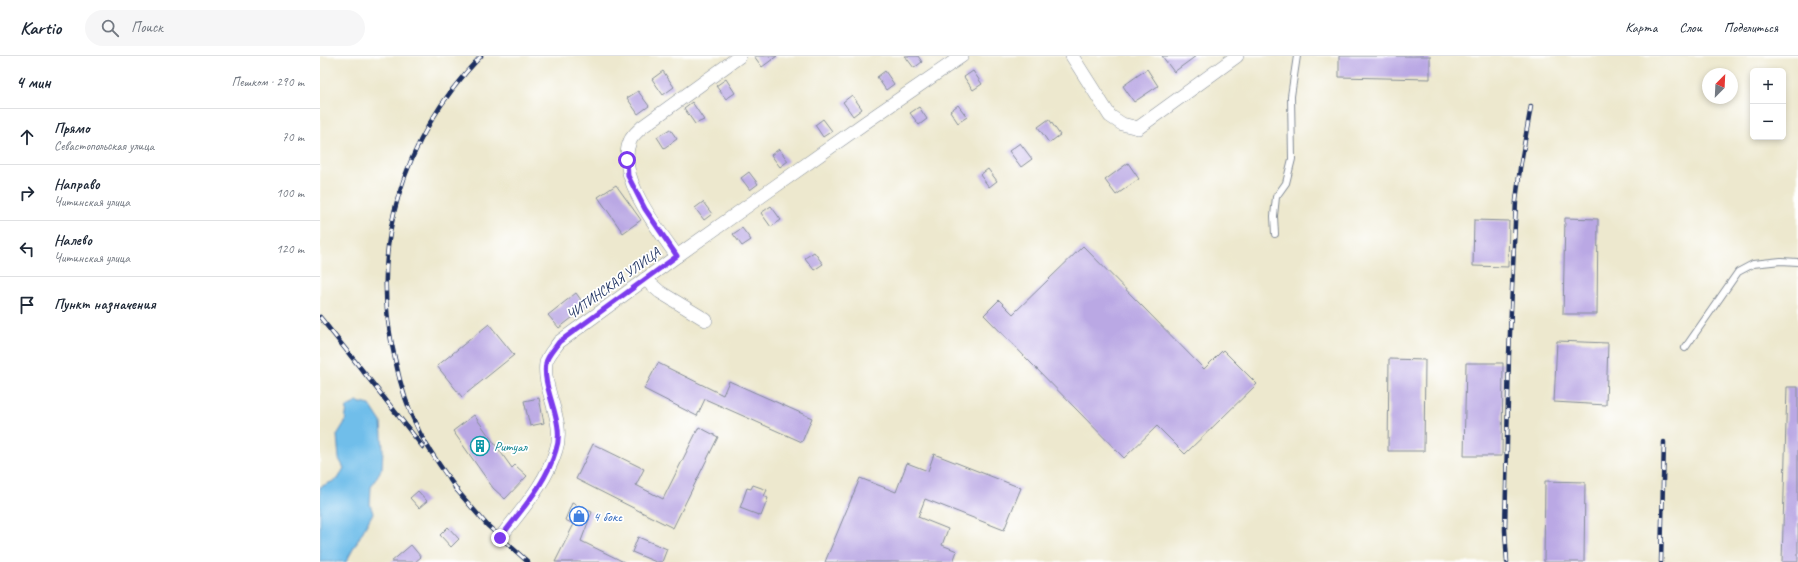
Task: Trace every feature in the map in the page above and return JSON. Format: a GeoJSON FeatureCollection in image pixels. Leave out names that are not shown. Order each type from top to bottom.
{"type":"FeatureCollection","features":[{"type":"Feature","properties":{"kind":"street"},"geometry":{"type":"LineString","coordinates":[[677,256],[645,209],[628,176],[627,160],[630,141],[642,127],[740,56]]}},
{"type":"Feature","properties":{"kind":"street","name":"ЧИТИНСКАЯ УЛИЦА"},"geometry":{"type":"LineString","coordinates":[[500,538],[541,484],[557,450],[558,428],[546,375],[546,362],[559,342],[677,256],[962,56]]}},
{"type":"Feature","properties":{"kind":"street"},"geometry":{"type":"LineString","coordinates":[[1072,56],[1110,116],[1122,124],[1138,128],[1237,56]]}},
{"type":"Feature","properties":{"kind":"street"},"geometry":{"type":"LineString","coordinates":[[645,279],[660,292],[706,320]]}},
{"type":"Feature","properties":{"kind":"lane"},"geometry":{"type":"LineString","coordinates":[[1275,234],[1274,216],[1276,197],[1286,182],[1292,159],[1291,96],[1297,56]]}},
{"type":"Feature","properties":{"kind":"lane"},"geometry":{"type":"LineString","coordinates":[[1685,348],[1738,272],[1754,264],[1781,261],[1798,262]]}},
{"type":"Feature","properties":{"kind":"water"},"geometry":{"type":"Polygon","coordinates":[[[357,402],[370,405],[381,422],[383,449],[382,468],[371,487],[370,504],[373,513],[346,562],[320,562],[320,487],[338,479],[344,468],[339,459],[337,435],[345,422],[347,407],[357,402]]]}},
{"type":"Feature","properties":{"kind":"building"},"geometry":{"type":"Polygon","coordinates":[[[754,56],[777,56],[762,67],[754,56]]]}},
{"type":"Feature","properties":{"kind":"building"},"geometry":{"type":"Polygon","coordinates":[[[905,56],[918,56],[922,62],[914,68],[905,56]]]}},
{"type":"Feature","properties":{"kind":"building"},"geometry":{"type":"Polygon","coordinates":[[[1162,56],[1196,56],[1174,72],[1162,56]]]}},
{"type":"Feature","properties":{"kind":"building"},"geometry":{"type":"Polygon","coordinates":[[[1339,56],[1430,56],[1430,79],[1339,77],[1339,56]]]}},
{"type":"Feature","properties":{"kind":"building"},"geometry":{"type":"Polygon","coordinates":[[[1147,69],[1158,86],[1134,102],[1123,86],[1147,69]]]}},
{"type":"Feature","properties":{"kind":"building"},"geometry":{"type":"Polygon","coordinates":[[[663,71],[674,87],[663,95],[652,79],[663,71]]]}},
{"type":"Feature","properties":{"kind":"building"},"geometry":{"type":"Polygon","coordinates":[[[885,71],[894,84],[886,90],[877,77],[885,71]]]}},
{"type":"Feature","properties":{"kind":"building"},"geometry":{"type":"Polygon","coordinates":[[[973,71],[982,84],[973,90],[964,77],[973,71]]]}},
{"type":"Feature","properties":{"kind":"building"},"geometry":{"type":"Polygon","coordinates":[[[726,79],[735,93],[726,99],[716,86],[726,79]]]}},
{"type":"Feature","properties":{"kind":"building"},"geometry":{"type":"Polygon","coordinates":[[[638,91],[649,106],[638,114],[627,98],[638,91]]]}},
{"type":"Feature","properties":{"kind":"building"},"geometry":{"type":"Polygon","coordinates":[[[852,95],[862,109],[853,116],[843,102],[852,95]]]}},
{"type":"Feature","properties":{"kind":"building"},"geometry":{"type":"Polygon","coordinates":[[[692,102],[704,120],[695,124],[684,108],[692,102]]]}},
{"type":"Feature","properties":{"kind":"building"},"geometry":{"type":"Polygon","coordinates":[[[958,105],[967,117],[958,123],[950,111],[958,105]]]}},
{"type":"Feature","properties":{"kind":"building"},"geometry":{"type":"Polygon","coordinates":[[[919,107],[927,119],[919,125],[910,113],[919,107]]]}},
{"type":"Feature","properties":{"kind":"building"},"geometry":{"type":"Polygon","coordinates":[[[823,119],[832,131],[823,137],[815,125],[823,119]]]}},
{"type":"Feature","properties":{"kind":"building"},"geometry":{"type":"Polygon","coordinates":[[[1049,119],[1060,135],[1049,143],[1038,127],[1049,119]]]}},
{"type":"Feature","properties":{"kind":"building"},"geometry":{"type":"Polygon","coordinates":[[[670,129],[677,139],[664,148],[657,137],[670,129]]]}},
{"type":"Feature","properties":{"kind":"building"},"geometry":{"type":"Polygon","coordinates":[[[1020,143],[1032,159],[1021,167],[1009,151],[1020,143]]]}},
{"type":"Feature","properties":{"kind":"building"},"geometry":{"type":"Polygon","coordinates":[[[779,149],[788,161],[780,167],[771,155],[779,149]]]}},
{"type":"Feature","properties":{"kind":"building"},"geometry":{"type":"Polygon","coordinates":[[[1128,163],[1139,179],[1116,195],[1105,180],[1128,163]]]}},
{"type":"Feature","properties":{"kind":"building"},"geometry":{"type":"Polygon","coordinates":[[[988,169],[997,181],[989,187],[980,175],[988,169]]]}},
{"type":"Feature","properties":{"kind":"building"},"geometry":{"type":"Polygon","coordinates":[[[749,172],[758,184],[750,190],[741,178],[749,172]]]}},
{"type":"Feature","properties":{"kind":"building"},"geometry":{"type":"Polygon","coordinates":[[[616,185],[641,220],[623,233],[598,197],[616,185]]]}},
{"type":"Feature","properties":{"kind":"building"},"geometry":{"type":"Polygon","coordinates":[[[703,202],[712,214],[704,220],[695,208],[703,202]]]}},
{"type":"Feature","properties":{"kind":"building"},"geometry":{"type":"Polygon","coordinates":[[[771,206],[781,220],[771,227],[761,213],[771,206]]]}},
{"type":"Feature","properties":{"kind":"building"},"geometry":{"type":"Polygon","coordinates":[[[1565,218],[1598,219],[1597,314],[1563,314],[1565,218]]]}},
{"type":"Feature","properties":{"kind":"building"},"geometry":{"type":"Polygon","coordinates":[[[1474,220],[1509,221],[1508,267],[1473,266],[1474,220]]]}},
{"type":"Feature","properties":{"kind":"building"},"geometry":{"type":"Polygon","coordinates":[[[742,228],[751,240],[742,246],[733,234],[742,228]]]}},
{"type":"Feature","properties":{"kind":"building"},"geometry":{"type":"Polygon","coordinates":[[[1083,246],[1204,369],[1223,350],[1257,384],[1185,454],[1157,426],[1124,458],[984,315],[999,300],[1013,314],[1083,246]]]}},
{"type":"Feature","properties":{"kind":"building"},"geometry":{"type":"Polygon","coordinates":[[[814,252],[823,264],[814,270],[805,258],[814,252]]]}},
{"type":"Feature","properties":{"kind":"building"},"geometry":{"type":"Polygon","coordinates":[[[576,293],[586,307],[559,328],[548,315],[576,293]]]}},
{"type":"Feature","properties":{"kind":"building"},"geometry":{"type":"Polygon","coordinates":[[[489,324],[514,355],[462,397],[437,366],[489,324]]]}},
{"type":"Feature","properties":{"kind":"building"},"geometry":{"type":"Polygon","coordinates":[[[1557,341],[1608,343],[1606,405],[1554,402],[1557,341]]]}},
{"type":"Feature","properties":{"kind":"building"},"geometry":{"type":"Polygon","coordinates":[[[1389,359],[1425,360],[1424,451],[1388,451],[1389,359]]]}},
{"type":"Feature","properties":{"kind":"building"},"geometry":{"type":"Polygon","coordinates":[[[658,363],[723,395],[729,381],[812,418],[802,442],[705,399],[697,416],[644,389],[658,363]]]}},
{"type":"Feature","properties":{"kind":"building"},"geometry":{"type":"Polygon","coordinates":[[[1466,363],[1503,363],[1502,456],[1464,456],[1466,363]]]}},
{"type":"Feature","properties":{"kind":"building"},"geometry":{"type":"Polygon","coordinates":[[[1787,387],[1798,387],[1798,562],[1782,562],[1787,387]]]}},
{"type":"Feature","properties":{"kind":"building"},"geometry":{"type":"Polygon","coordinates":[[[539,398],[544,423],[530,426],[524,401],[539,398]]]}},
{"type":"Feature","properties":{"kind":"building","name":"Ритуал"},"geometry":{"type":"Polygon","coordinates":[[[474,415],[512,468],[515,465],[527,476],[505,499],[493,488],[453,431],[474,415]]]}},
{"type":"Feature","properties":{"kind":"building"},"geometry":{"type":"Polygon","coordinates":[[[699,427],[718,437],[673,528],[576,479],[593,444],[644,469],[636,485],[663,499],[699,427]]]}},
{"type":"Feature","properties":{"kind":"building"},"geometry":{"type":"Polygon","coordinates":[[[934,454],[1021,488],[1004,530],[925,499],[918,517],[948,529],[942,545],[957,551],[953,562],[825,562],[860,478],[896,492],[907,463],[928,471],[934,454]]]}},
{"type":"Feature","properties":{"kind":"building"},"geometry":{"type":"Polygon","coordinates":[[[1545,481],[1585,482],[1584,562],[1544,562],[1545,481]]]}},
{"type":"Feature","properties":{"kind":"building"},"geometry":{"type":"Polygon","coordinates":[[[753,485],[767,490],[764,496],[768,498],[761,516],[740,508],[747,488],[751,489],[753,485]]]}},
{"type":"Feature","properties":{"kind":"building"},"geometry":{"type":"Polygon","coordinates":[[[418,491],[427,501],[419,508],[410,498],[418,491]]]}},
{"type":"Feature","properties":{"kind":"building"},"geometry":{"type":"Polygon","coordinates":[[[572,503],[592,512],[581,541],[624,562],[555,562],[574,524],[565,520],[572,503]]]}},
{"type":"Feature","properties":{"kind":"building"},"geometry":{"type":"Polygon","coordinates":[[[448,527],[459,539],[451,547],[440,535],[448,527]]]}},
{"type":"Feature","properties":{"kind":"building"},"geometry":{"type":"Polygon","coordinates":[[[638,537],[667,549],[662,562],[656,562],[632,552],[638,537]]]}},
{"type":"Feature","properties":{"kind":"building"},"geometry":{"type":"Polygon","coordinates":[[[411,545],[421,557],[415,562],[391,562],[411,545]]]}},
{"type":"Feature","properties":{"kind":"railway"},"geometry":{"type":"LineString","coordinates":[[458,491],[424,441],[405,397],[397,368],[388,317],[386,276],[390,236],[398,197],[412,159],[430,122],[454,88],[481,56]]}},
{"type":"Feature","properties":{"kind":"railway"},"geometry":{"type":"LineString","coordinates":[[1507,562],[1505,530],[1509,355],[1516,201],[1531,106]]}},
{"type":"Feature","properties":{"kind":"railway"},"geometry":{"type":"LineString","coordinates":[[320,317],[423,447]]}},
{"type":"Feature","properties":{"kind":"railway"},"geometry":{"type":"LineString","coordinates":[[1661,562],[1664,442]]}},
{"type":"Feature","properties":{"kind":"railway"},"geometry":{"type":"LineString","coordinates":[[455,488],[487,525],[528,562]]}},
{"type":"Feature","properties":{"kind":"place","name":"Ритуал"},"geometry":{"type":"Point","coordinates":[480,446]}},
{"type":"Feature","properties":{"kind":"place","name":"4 бокс"},"geometry":{"type":"Point","coordinates":[579,516]}},
{"type":"Feature","properties":{"kind":"route"},"geometry":{"type":"LineString","coordinates":[[500,538],[541,484],[557,450],[558,428],[546,375],[546,362],[559,342],[587,320],[677,256],[645,209],[628,176],[627,160]]}}]}
